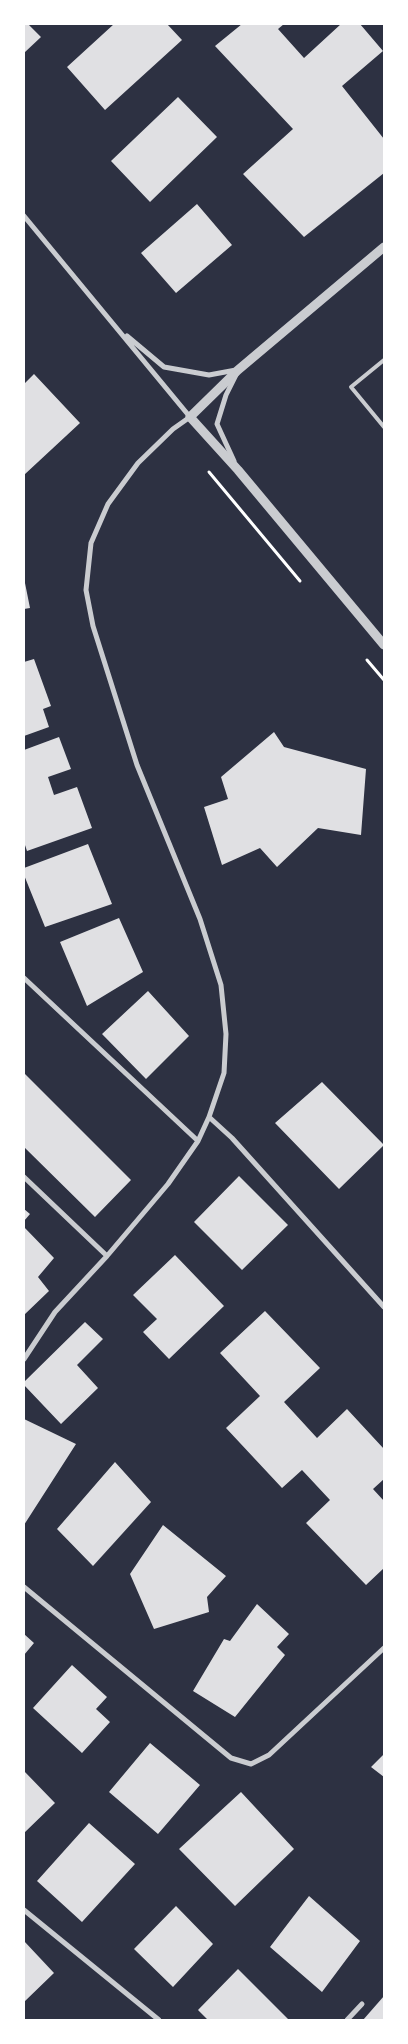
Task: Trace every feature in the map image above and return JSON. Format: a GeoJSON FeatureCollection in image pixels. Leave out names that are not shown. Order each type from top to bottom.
{"type":"FeatureCollection","features":[{"type":"Feature","properties":{"kind":"street"},"geometry":{"type":"LineString","coordinates":[[24,216],[190,417],[238,470],[384,645]]}},
{"type":"Feature","properties":{"kind":"street"},"geometry":{"type":"LineString","coordinates":[[24,1359],[55,1312],[107,1256],[168,1184],[198,1141],[209,1117],[224,1073],[226,1034],[220,985],[200,919],[137,765],[93,626],[86,590],[92,544],[108,504],[138,463],[173,429],[190,417],[238,370],[384,247]]}},
{"type":"Feature","properties":{"kind":"street"},"geometry":{"type":"LineString","coordinates":[[119,330],[164,368],[209,375],[238,370]]}},
{"type":"Feature","properties":{"kind":"street"},"geometry":{"type":"LineString","coordinates":[[238,370],[226,395],[216,424],[238,470]]}},
{"type":"Feature","properties":{"kind":"street"},"geometry":{"type":"LineString","coordinates":[[24,978],[198,1141]]}},
{"type":"Feature","properties":{"kind":"street"},"geometry":{"type":"LineString","coordinates":[[209,1117],[232,1138],[384,1307]]}},
{"type":"Feature","properties":{"kind":"street"},"geometry":{"type":"LineString","coordinates":[[24,1176],[107,1256]]}},
{"type":"Feature","properties":{"kind":"street"},"geometry":{"type":"LineString","coordinates":[[24,1587],[231,1758],[251,1764],[269,1754],[384,1648]]}},
{"type":"Feature","properties":{"kind":"street"},"geometry":{"type":"LineString","coordinates":[[24,1910],[159,2020]]}},
{"type":"Feature","properties":{"kind":"street"},"geometry":{"type":"LineString","coordinates":[[347,2020],[362,2004]]}},
{"type":"Feature","properties":{"kind":"lane"},"geometry":{"type":"LineString","coordinates":[[384,360],[351,387],[384,428]]}},
{"type":"Feature","properties":{"kind":"building"},"geometry":{"type":"Polygon","coordinates":[[[24,24],[28,24],[41,37],[24,53],[24,24]]]}},
{"type":"Feature","properties":{"kind":"building"},"geometry":{"type":"Polygon","coordinates":[[[114,24],[167,24],[182,40],[105,110],[67,67],[114,24]]]}},
{"type":"Feature","properties":{"kind":"building"},"geometry":{"type":"Polygon","coordinates":[[[242,24],[284,24],[278,29],[304,58],[341,24],[360,24],[383,51],[342,86],[384,139],[384,173],[304,237],[243,174],[293,129],[215,46],[242,24]]]}},
{"type":"Feature","properties":{"kind":"building"},"geometry":{"type":"Polygon","coordinates":[[[178,97],[217,137],[150,202],[111,161],[178,97]]]}},
{"type":"Feature","properties":{"kind":"building"},"geometry":{"type":"Polygon","coordinates":[[[197,204],[232,245],[176,293],[141,253],[197,204]]]}},
{"type":"Feature","properties":{"kind":"building"},"geometry":{"type":"Polygon","coordinates":[[[34,374],[80,423],[24,475],[24,384],[34,374]]]}},
{"type":"Feature","properties":{"kind":"building"},"geometry":{"type":"Polygon","coordinates":[[[24,578],[30,608],[24,609],[24,578]]]}},
{"type":"Feature","properties":{"kind":"building"},"geometry":{"type":"Polygon","coordinates":[[[34,659],[51,706],[43,709],[49,727],[24,736],[24,662],[34,659]]]}},
{"type":"Feature","properties":{"kind":"building"},"geometry":{"type":"Polygon","coordinates":[[[274,732],[284,747],[366,769],[361,835],[318,828],[277,867],[260,848],[222,865],[204,807],[228,799],[221,777],[274,732]]]}},
{"type":"Feature","properties":{"kind":"building"},"geometry":{"type":"Polygon","coordinates":[[[59,737],[71,769],[48,777],[54,795],[77,787],[92,828],[27,851],[24,842],[24,750],[59,737]]]}},
{"type":"Feature","properties":{"kind":"building"},"geometry":{"type":"Polygon","coordinates":[[[88,844],[112,904],[45,927],[24,875],[24,868],[88,844]]]}},
{"type":"Feature","properties":{"kind":"building"},"geometry":{"type":"Polygon","coordinates":[[[119,918],[143,972],[87,1006],[60,942],[119,918]]]}},
{"type":"Feature","properties":{"kind":"building"},"geometry":{"type":"Polygon","coordinates":[[[148,991],[189,1036],[146,1079],[102,1034],[148,991]]]}},
{"type":"Feature","properties":{"kind":"building"},"geometry":{"type":"Polygon","coordinates":[[[24,1073],[131,1180],[95,1217],[24,1147],[24,1073]]]}},
{"type":"Feature","properties":{"kind":"building"},"geometry":{"type":"Polygon","coordinates":[[[322,1082],[384,1145],[339,1189],[275,1123],[322,1082]]]}},
{"type":"Feature","properties":{"kind":"building"},"geometry":{"type":"Polygon","coordinates":[[[239,1176],[288,1225],[242,1270],[194,1222],[239,1176]]]}},
{"type":"Feature","properties":{"kind":"building"},"geometry":{"type":"Polygon","coordinates":[[[24,1209],[30,1214],[24,1221],[24,1209]]]}},
{"type":"Feature","properties":{"kind":"building"},"geometry":{"type":"Polygon","coordinates":[[[24,1227],[54,1258],[38,1277],[49,1291],[24,1315],[24,1227]]]}},
{"type":"Feature","properties":{"kind":"building"},"geometry":{"type":"Polygon","coordinates":[[[175,1255],[224,1306],[169,1359],[143,1332],[157,1319],[133,1295],[175,1255]]]}},
{"type":"Feature","properties":{"kind":"building"},"geometry":{"type":"Polygon","coordinates":[[[265,1311],[320,1368],[284,1402],[317,1438],[347,1409],[384,1449],[384,1479],[373,1489],[384,1501],[384,1568],[366,1585],[306,1523],[330,1500],[302,1470],[282,1488],[226,1428],[260,1396],[220,1353],[265,1311]]]}},
{"type":"Feature","properties":{"kind":"building"},"geometry":{"type":"Polygon","coordinates":[[[85,1322],[103,1339],[77,1365],[98,1388],[61,1424],[24,1385],[24,1382],[85,1322]]]}},
{"type":"Feature","properties":{"kind":"building"},"geometry":{"type":"Polygon","coordinates":[[[24,1419],[76,1444],[24,1525],[24,1419]]]}},
{"type":"Feature","properties":{"kind":"building"},"geometry":{"type":"Polygon","coordinates":[[[115,1462],[151,1502],[93,1566],[57,1529],[115,1462]]]}},
{"type":"Feature","properties":{"kind":"building"},"geometry":{"type":"Polygon","coordinates":[[[163,1525],[226,1576],[207,1597],[209,1612],[154,1629],[130,1574],[163,1525]]]}},
{"type":"Feature","properties":{"kind":"building"},"geometry":{"type":"Polygon","coordinates":[[[257,1604],[289,1634],[277,1647],[285,1655],[235,1717],[193,1691],[224,1639],[230,1641],[257,1604]]]}},
{"type":"Feature","properties":{"kind":"building"},"geometry":{"type":"Polygon","coordinates":[[[24,1634],[34,1643],[24,1655],[24,1634]]]}},
{"type":"Feature","properties":{"kind":"building"},"geometry":{"type":"Polygon","coordinates":[[[72,1665],[107,1697],[96,1709],[110,1722],[82,1753],[33,1708],[72,1665]]]}},
{"type":"Feature","properties":{"kind":"building"},"geometry":{"type":"Polygon","coordinates":[[[150,1743],[200,1785],[158,1834],[109,1792],[150,1743]]]}},
{"type":"Feature","properties":{"kind":"building"},"geometry":{"type":"Polygon","coordinates":[[[384,1754],[384,1777],[371,1767],[384,1754]]]}},
{"type":"Feature","properties":{"kind":"building"},"geometry":{"type":"Polygon","coordinates":[[[24,1771],[55,1803],[24,1833],[24,1771]]]}},
{"type":"Feature","properties":{"kind":"building"},"geometry":{"type":"Polygon","coordinates":[[[241,1792],[294,1849],[235,1906],[179,1849],[241,1792]]]}},
{"type":"Feature","properties":{"kind":"building"},"geometry":{"type":"Polygon","coordinates":[[[89,1823],[135,1864],[82,1922],[37,1881],[89,1823]]]}},
{"type":"Feature","properties":{"kind":"building"},"geometry":{"type":"Polygon","coordinates":[[[309,1896],[360,1941],[322,1992],[270,1947],[309,1896]]]}},
{"type":"Feature","properties":{"kind":"building"},"geometry":{"type":"Polygon","coordinates":[[[176,1906],[213,1944],[173,1987],[134,1949],[176,1906]]]}},
{"type":"Feature","properties":{"kind":"building"},"geometry":{"type":"Polygon","coordinates":[[[24,1941],[54,1973],[24,2002],[24,1941]]]}},
{"type":"Feature","properties":{"kind":"building"},"geometry":{"type":"Polygon","coordinates":[[[238,1969],[289,2020],[208,2020],[198,2010],[238,1969]]]}},
{"type":"Feature","properties":{"kind":"building"},"geometry":{"type":"Polygon","coordinates":[[[384,1996],[384,2020],[363,2020],[384,1996]]]}}]}
